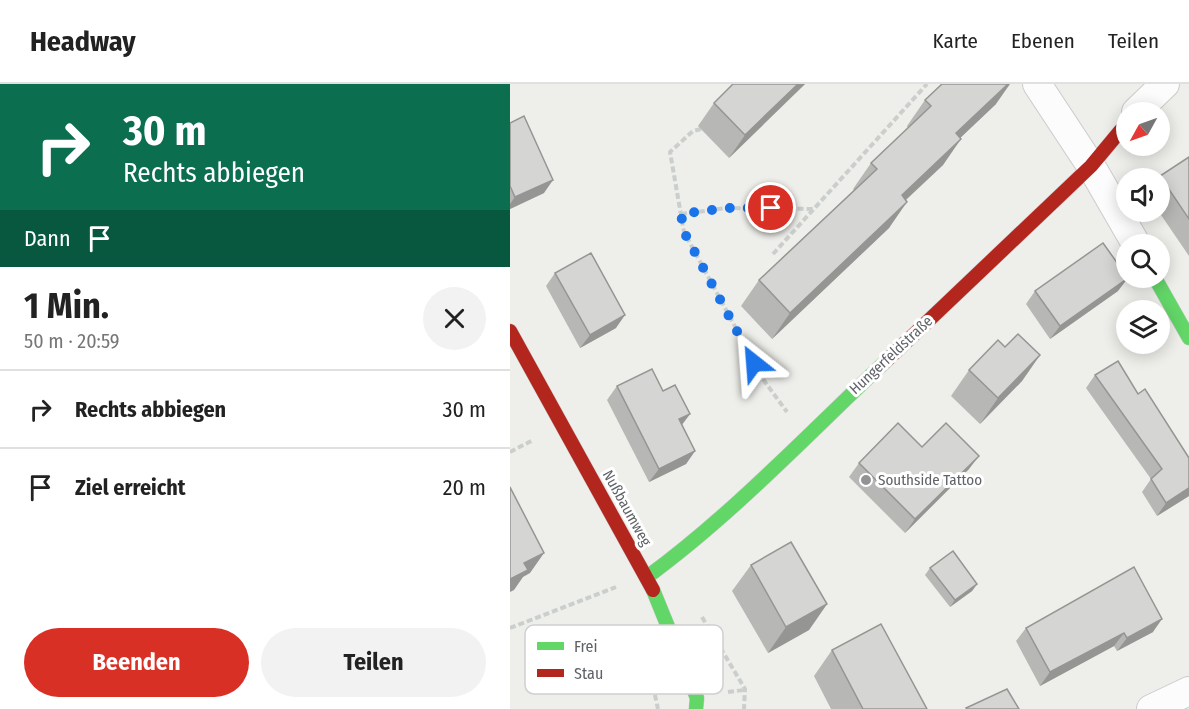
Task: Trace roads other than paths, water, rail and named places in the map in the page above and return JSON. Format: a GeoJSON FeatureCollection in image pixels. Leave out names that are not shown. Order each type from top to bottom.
{"type":"FeatureCollection","features":[{"type":"Feature","properties":{"kind":"street"},"geometry":{"type":"LineString","coordinates":[[1037,84],[1091,166],[1130,234]]}},
{"type":"Feature","properties":{"kind":"street"},"geometry":{"type":"LineString","coordinates":[[1146,102],[1165,84]]}},
{"type":"Feature","properties":{"kind":"street","name":"Hungerfeldstraße"},"geometry":{"type":"LineString","coordinates":[[647,577],[676,556],[806,436],[1091,166],[1116,136]]}},
{"type":"Feature","properties":{"kind":"street"},"geometry":{"type":"LineString","coordinates":[[1161,288],[1189,338]]}},
{"type":"Feature","properties":{"kind":"street","name":"Nußbaumweg"},"geometry":{"type":"LineString","coordinates":[[510,331],[647,577],[667,625]]}},
{"type":"Feature","properties":{"kind":"street"},"geometry":{"type":"LineString","coordinates":[[1151,709],[1189,691]]}},
{"type":"Feature","properties":{"kind":"street","name":"Nußbaumweg"},"geometry":{"type":"LineString","coordinates":[[696,694],[696,709]]}},
{"type":"Feature","properties":{"kind":"place","name":"Southside Tattoo"},"geometry":{"type":"Point","coordinates":[866,480]}}]}
